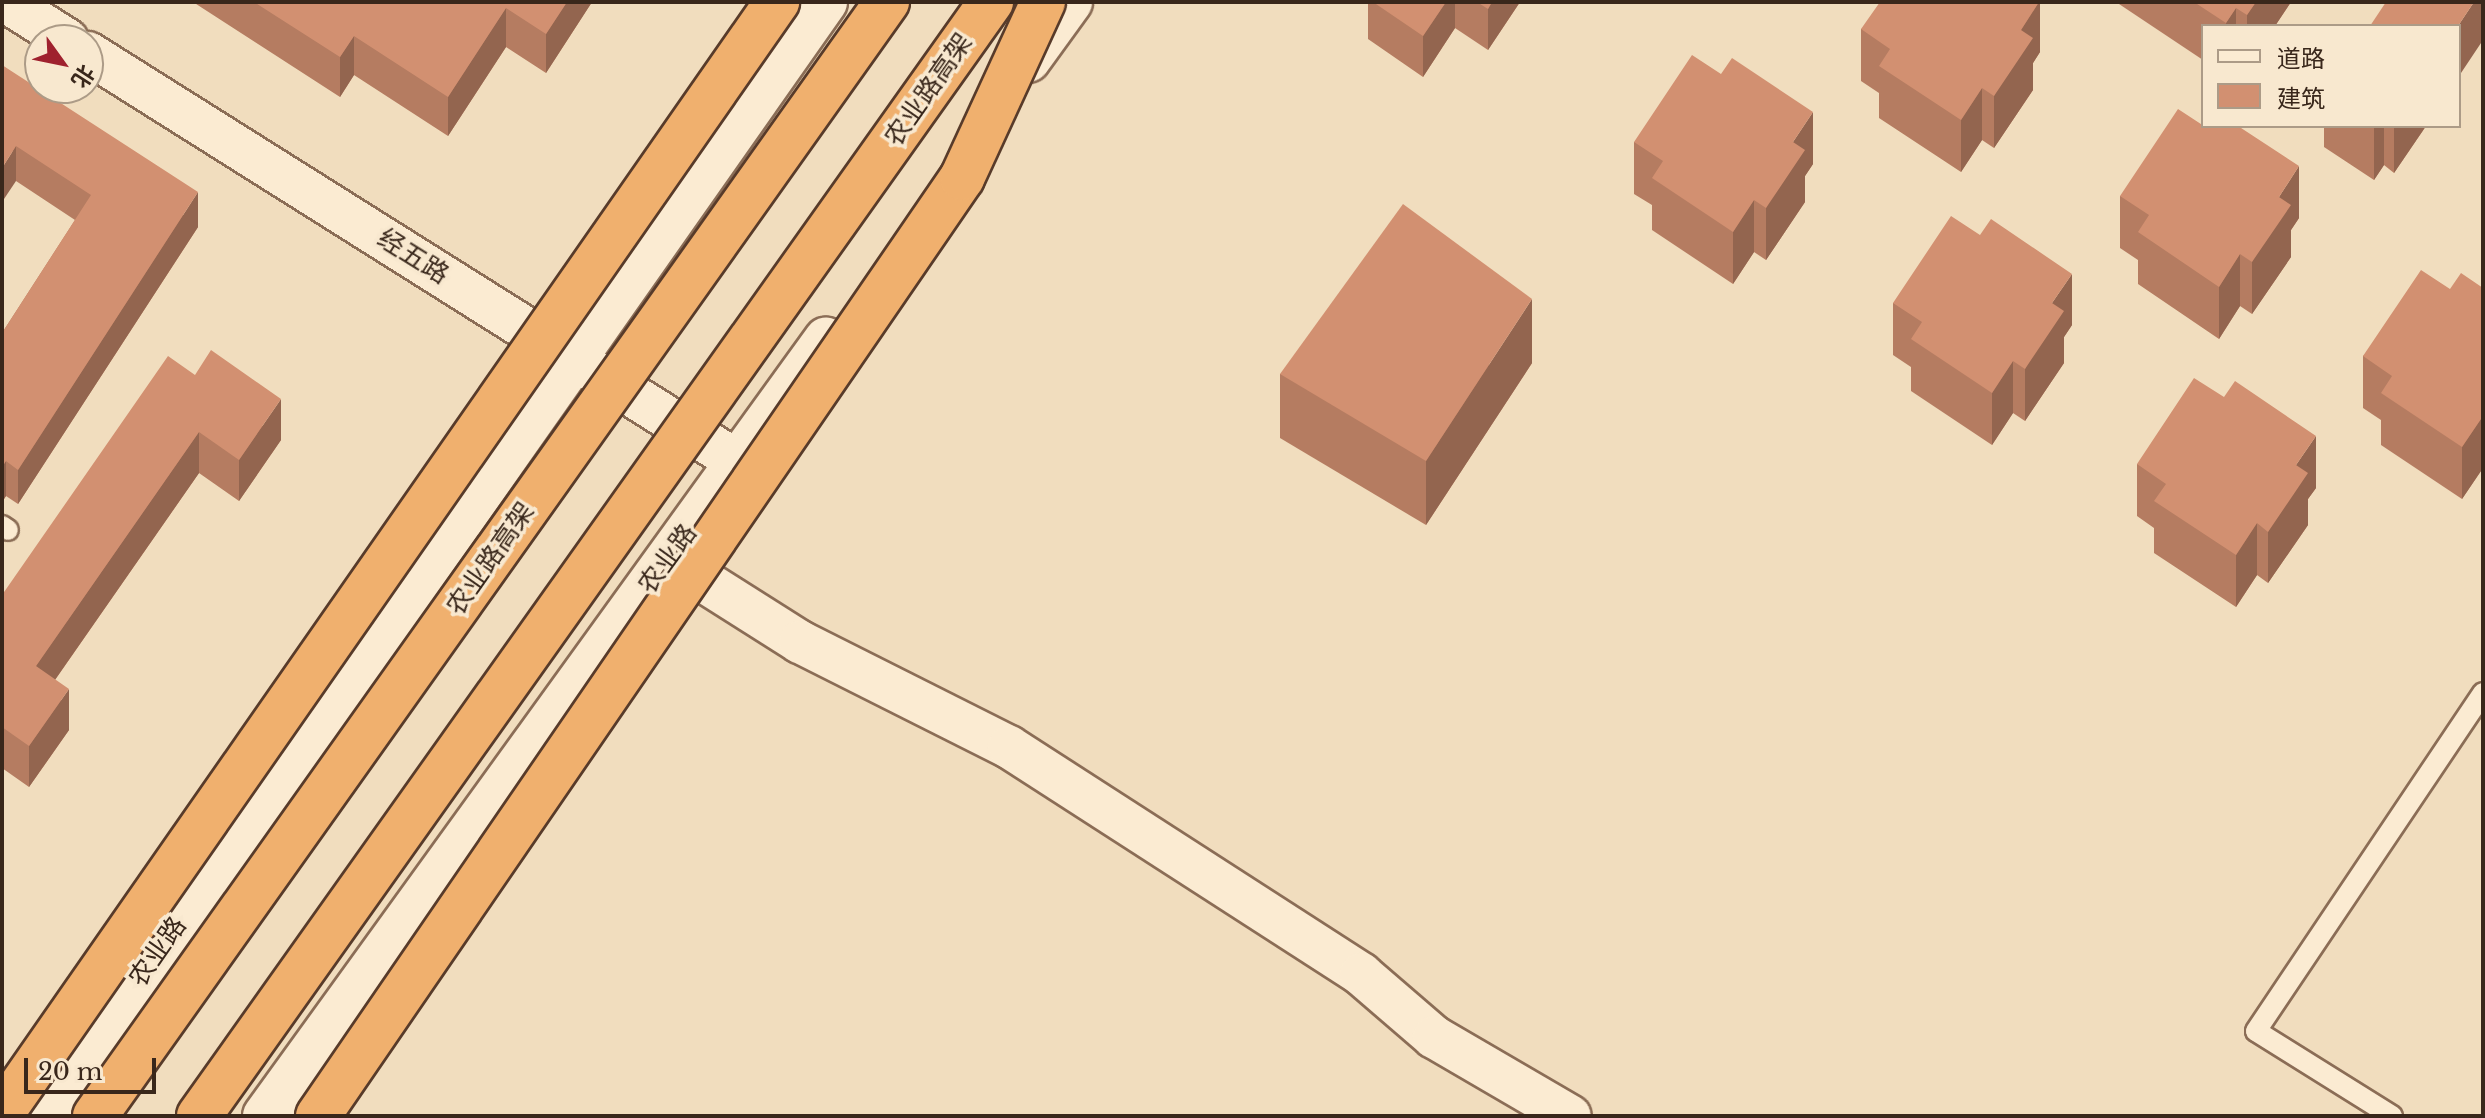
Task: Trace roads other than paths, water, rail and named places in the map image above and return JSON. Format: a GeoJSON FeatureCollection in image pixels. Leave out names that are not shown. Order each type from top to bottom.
{"type":"FeatureCollection","features":[{"type":"Feature","properties":{"kind":"highway"},"geometry":{"type":"LineString","coordinates":[[2,1113],[777,2]]}},
{"type":"Feature","properties":{"kind":"highway","name":"农业路高架"},"geometry":{"type":"LineString","coordinates":[[95,1116],[887,2]]}},
{"type":"Feature","properties":{"kind":"highway","name":"农业路高架"},"geometry":{"type":"LineString","coordinates":[[199,1116],[991,2]]}},
{"type":"Feature","properties":{"kind":"highway"},"geometry":{"type":"LineString","coordinates":[[318,1116],[962,178],[1043,2]]}},
{"type":"Feature","properties":{"kind":"street"},"geometry":{"type":"LineString","coordinates":[[7,2],[42,24]]}},
{"type":"Feature","properties":{"kind":"street","name":"农业路"},"geometry":{"type":"LineString","coordinates":[[43,1116],[825,2]]}},
{"type":"Feature","properties":{"kind":"street","name":"农业路"},"geometry":{"type":"LineString","coordinates":[[265,1116],[1070,2]]}},
{"type":"Feature","properties":{"kind":"street","name":"经五路"},"geometry":{"type":"LineString","coordinates":[[104,63],[738,462]]}},
{"type":"Feature","properties":{"kind":"street"},"geometry":{"type":"LineString","coordinates":[[691,573],[800,642],[1009,747],[1361,974],[1434,1037],[1570,1116]]}},
{"type":"Feature","properties":{"kind":"lane"},"geometry":{"type":"LineString","coordinates":[[2392,1116],[2256,1031],[2483,693]]}}]}
